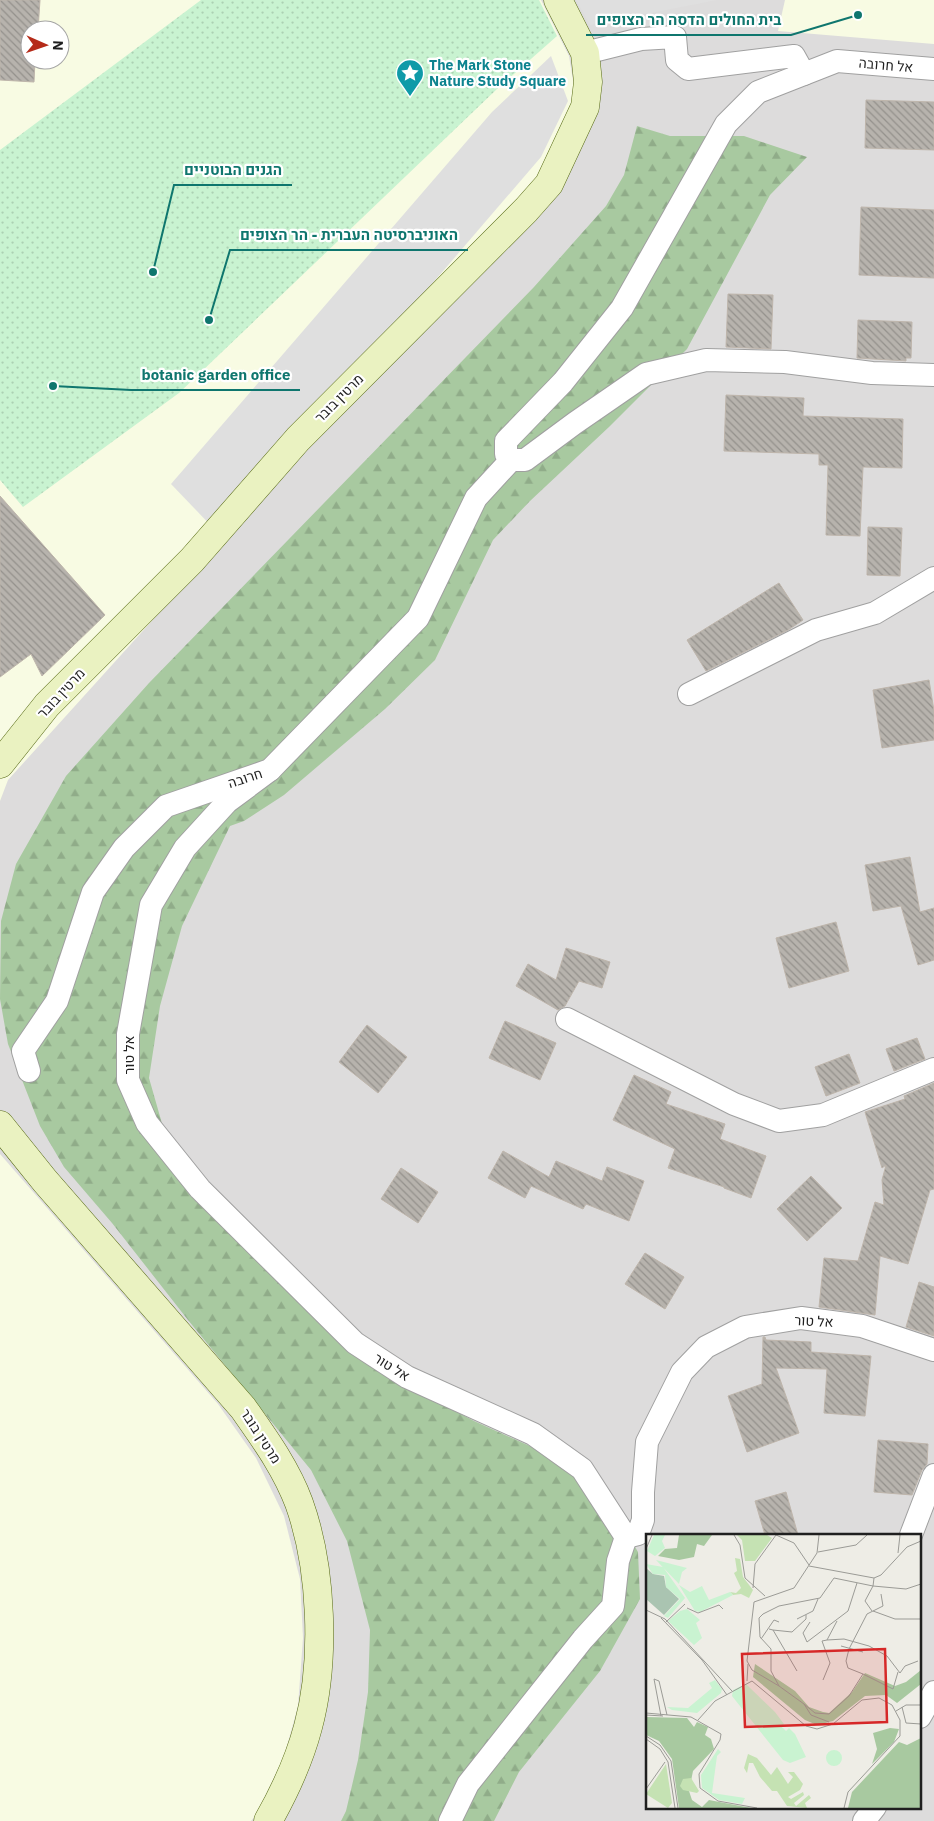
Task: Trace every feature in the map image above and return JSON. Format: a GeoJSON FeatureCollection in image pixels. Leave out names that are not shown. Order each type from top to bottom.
{"type":"FeatureCollection","features":[{"type":"Feature","properties":{"kind":"street","name":"מרטין בובר"},"geometry":{"type":"LineString","coordinates":[[0,764],[47,705],[192,560],[298,440],[526,210],[549,184],[585,107],[588,82],[585,53],[558,0]]}},
{"type":"Feature","properties":{"kind":"street"},"geometry":{"type":"LineString","coordinates":[[585,53],[641,39],[675,36],[676,60],[688,69],[794,56],[804,74],[758,92],[726,124],[622,308],[563,382],[506,441],[506,454],[511,460],[526,460],[646,374],[706,360],[785,362],[872,373],[934,375]]}},
{"type":"Feature","properties":{"kind":"street","name":"אל חרובה"},"geometry":{"type":"LineString","coordinates":[[804,74],[837,61],[934,69]]}},
{"type":"Feature","properties":{"kind":"street","name":"חרובה"},"geometry":{"type":"LineString","coordinates":[[29,1071],[24,1051],[57,1000],[93,892],[124,848],[166,806],[270,770],[418,618],[476,498],[511,460]]}},
{"type":"Feature","properties":{"kind":"street"},"geometry":{"type":"LineString","coordinates":[[689,694],[816,630],[875,613],[934,578]]}},
{"type":"Feature","properties":{"kind":"street","name":"אל טור"},"geometry":{"type":"LineString","coordinates":[[270,770],[226,802],[185,848],[151,905],[128,1034],[128,1080],[147,1123],[200,1189],[355,1342],[407,1377],[533,1434],[582,1468],[626,1537],[638,1534],[643,1520],[647,1442],[682,1372],[706,1347],[745,1327],[801,1318],[862,1326],[934,1350]]}},
{"type":"Feature","properties":{"kind":"street"},"geometry":{"type":"LineString","coordinates":[[568,1019],[734,1104],[779,1120],[823,1115],[934,1069]]}},
{"type":"Feature","properties":{"kind":"street","name":"מרטין בובר"},"geometry":{"type":"LineString","coordinates":[[0,1125],[45,1181],[243,1408],[268,1445],[299,1503],[317,1587],[319,1621],[315,1688],[308,1726],[298,1758],[285,1792],[268,1821]]}},
{"type":"Feature","properties":{"kind":"street"},"geometry":{"type":"LineString","coordinates":[[911,1534],[933,1482],[934,1475]]}},
{"type":"Feature","properties":{"kind":"street"},"geometry":{"type":"LineString","coordinates":[[450,1821],[468,1784],[583,1638],[613,1606],[618,1561],[626,1537]]}},
{"type":"Feature","properties":{"kind":"street"},"geometry":{"type":"LineString","coordinates":[[922,1713],[934,1692]]}},
{"type":"Feature","properties":{"kind":"street"},"geometry":{"type":"LineString","coordinates":[[864,1821],[874,1808]]}},
{"type":"Feature","properties":{"kind":"shaded area"},"geometry":{"type":"Polygon","coordinates":[[[0,0],[934,0],[934,1821],[0,1821],[0,0]]]}},
{"type":"Feature","properties":{"kind":"shaded area"},"geometry":{"type":"Polygon","coordinates":[[[0,0],[541,0],[569,56],[576,98],[542,174],[292,466],[8,780],[0,801],[0,0]]]}},
{"type":"Feature","properties":{"kind":"shaded area"},"geometry":{"type":"Polygon","coordinates":[[[576,0],[717,0],[590,25],[576,0]]]}},
{"type":"Feature","properties":{"kind":"shaded area"},"geometry":{"type":"Polygon","coordinates":[[[785,0],[934,0],[934,44],[778,31],[785,0]]]}},
{"type":"Feature","properties":{"kind":"shaded area"},"geometry":{"type":"Polygon","coordinates":[[[551,56],[568,101],[541,157],[218,533],[171,484],[492,112],[551,56]]]}},
{"type":"Feature","properties":{"kind":"shaded area"},"geometry":{"type":"Polygon","coordinates":[[[0,1154],[218,1404],[256,1458],[284,1516],[300,1579],[303,1638],[298,1706],[284,1757],[256,1815],[251,1821],[0,1821],[0,1154]]]}},
{"type":"Feature","properties":{"kind":"green space"},"geometry":{"type":"Polygon","coordinates":[[[201,0],[539,0],[557,36],[497,89],[179,393],[23,507],[0,480],[0,150],[201,0]]]}},
{"type":"Feature","properties":{"kind":"green space"},"geometry":{"type":"Polygon","coordinates":[[[637,126],[670,136],[744,136],[807,157],[770,195],[687,349],[609,427],[530,501],[493,540],[435,660],[385,709],[284,795],[244,821],[230,826],[182,926],[160,1006],[149,1078],[163,1127],[214,1197],[406,1385],[474,1421],[561,1460],[612,1507],[638,1552],[640,1599],[600,1671],[519,1772],[494,1821],[341,1821],[346,1811],[358,1760],[368,1692],[370,1630],[347,1541],[311,1470],[188,1320],[112,1223],[64,1167],[40,1126],[8,1044],[0,999],[1,921],[16,864],[66,776],[149,683],[534,287],[606,206],[624,175],[637,126]]]}},
{"type":"Feature","properties":{"kind":"building"},"geometry":{"type":"Polygon","coordinates":[[[0,0],[40,0],[39,20],[20,20],[20,70],[35,70],[34,82],[0,80],[0,0]]]}},
{"type":"Feature","properties":{"kind":"building"},"geometry":{"type":"Polygon","coordinates":[[[866,100],[934,102],[934,150],[865,148],[866,100]]]}},
{"type":"Feature","properties":{"kind":"building"},"geometry":{"type":"Polygon","coordinates":[[[861,207],[934,210],[934,278],[859,275],[861,207]]]}},
{"type":"Feature","properties":{"kind":"building"},"geometry":{"type":"Polygon","coordinates":[[[728,294],[773,295],[771,349],[726,347],[728,294]]]}},
{"type":"Feature","properties":{"kind":"building"},"geometry":{"type":"Polygon","coordinates":[[[858,320],[912,322],[911,358],[906,358],[906,361],[857,358],[858,320]]]}},
{"type":"Feature","properties":{"kind":"building"},"geometry":{"type":"Polygon","coordinates":[[[726,395],[804,398],[803,416],[903,419],[902,468],[863,467],[860,536],[826,535],[828,465],[819,465],[819,454],[724,451],[726,395]]]}},
{"type":"Feature","properties":{"kind":"building"},"geometry":{"type":"Polygon","coordinates":[[[0,496],[105,615],[42,676],[31,654],[0,677],[0,496]]]}},
{"type":"Feature","properties":{"kind":"building"},"geometry":{"type":"Polygon","coordinates":[[[868,527],[902,528],[900,576],[867,575],[868,527]]]}},
{"type":"Feature","properties":{"kind":"building"},"geometry":{"type":"Polygon","coordinates":[[[779,583],[803,620],[788,630],[706,671],[687,640],[779,583]]]}},
{"type":"Feature","properties":{"kind":"building"},"geometry":{"type":"Polygon","coordinates":[[[929,680],[934,711],[934,740],[882,748],[873,690],[929,680]]]}},
{"type":"Feature","properties":{"kind":"building"},"geometry":{"type":"Polygon","coordinates":[[[910,857],[920,912],[934,908],[934,960],[918,965],[901,906],[873,911],[865,865],[910,857]]]}},
{"type":"Feature","properties":{"kind":"building"},"geometry":{"type":"Polygon","coordinates":[[[836,922],[849,971],[789,988],[776,938],[836,922]]]}},
{"type":"Feature","properties":{"kind":"building"},"geometry":{"type":"Polygon","coordinates":[[[566,948],[610,962],[602,988],[579,981],[565,1006],[558,1010],[516,986],[528,964],[556,980],[566,948]]]}},
{"type":"Feature","properties":{"kind":"building"},"geometry":{"type":"Polygon","coordinates":[[[505,1021],[556,1043],[540,1080],[489,1058],[505,1021]]]}},
{"type":"Feature","properties":{"kind":"building"},"geometry":{"type":"Polygon","coordinates":[[[367,1025],[407,1057],[378,1093],[339,1062],[367,1025]]]}},
{"type":"Feature","properties":{"kind":"building"},"geometry":{"type":"Polygon","coordinates":[[[917,1038],[925,1059],[894,1071],[886,1049],[917,1038]]]}},
{"type":"Feature","properties":{"kind":"building"},"geometry":{"type":"Polygon","coordinates":[[[849,1054],[860,1083],[826,1096],[815,1067],[849,1054]]]}},
{"type":"Feature","properties":{"kind":"building"},"geometry":{"type":"Polygon","coordinates":[[[634,1075],[671,1092],[666,1104],[725,1124],[720,1139],[766,1156],[751,1198],[668,1168],[675,1149],[613,1120],[634,1075]]]}},
{"type":"Feature","properties":{"kind":"building"},"geometry":{"type":"Polygon","coordinates":[[[934,1083],[934,1189],[930,1190],[908,1264],[880,1256],[875,1315],[819,1307],[824,1258],[858,1261],[875,1202],[884,1205],[882,1180],[886,1165],[882,1168],[865,1112],[905,1099],[904,1096],[934,1083]]]}},
{"type":"Feature","properties":{"kind":"building"},"geometry":{"type":"Polygon","coordinates":[[[503,1151],[549,1177],[556,1161],[602,1181],[607,1167],[644,1181],[629,1221],[586,1204],[583,1209],[531,1186],[525,1198],[488,1178],[503,1151]]]}},
{"type":"Feature","properties":{"kind":"building"},"geometry":{"type":"Polygon","coordinates":[[[401,1168],[438,1192],[418,1223],[381,1199],[401,1168]]]}},
{"type":"Feature","properties":{"kind":"building"},"geometry":{"type":"Polygon","coordinates":[[[811,1176],[842,1208],[807,1241],[777,1209],[811,1176]]]}},
{"type":"Feature","properties":{"kind":"building"},"geometry":{"type":"Polygon","coordinates":[[[645,1253],[684,1277],[665,1309],[625,1284],[645,1253]]]}},
{"type":"Feature","properties":{"kind":"building"},"geometry":{"type":"Polygon","coordinates":[[[919,1282],[934,1287],[934,1336],[906,1327],[919,1282]]]}},
{"type":"Feature","properties":{"kind":"building"},"geometry":{"type":"Polygon","coordinates":[[[763,1337],[766,1340],[811,1342],[811,1352],[871,1356],[865,1416],[824,1413],[827,1369],[776,1368],[799,1433],[747,1452],[728,1396],[762,1384],[763,1337]]]}},
{"type":"Feature","properties":{"kind":"building"},"geometry":{"type":"Polygon","coordinates":[[[878,1440],[928,1444],[927,1464],[922,1470],[912,1495],[874,1492],[878,1440]]]}},
{"type":"Feature","properties":{"kind":"building"},"geometry":{"type":"Polygon","coordinates":[[[786,1492],[798,1534],[765,1534],[755,1501],[786,1492]]]}},
{"type":"Feature","properties":{"kind":"place","name":"בית החולים הדסה הר הצופים"},"geometry":{"type":"Point","coordinates":[858,15]}},
{"type":"Feature","properties":{"kind":"place","name":"The Mark Stone Nature Study Square"},"geometry":{"type":"Point","coordinates":[410,97]}},
{"type":"Feature","properties":{"kind":"place","name":"הגנים הבוטניים"},"geometry":{"type":"Point","coordinates":[153,272]}},
{"type":"Feature","properties":{"kind":"place","name":"האוניברסיטה העברית - הר הצופים"},"geometry":{"type":"Point","coordinates":[209,320]}},
{"type":"Feature","properties":{"kind":"place","name":"botanic garden office"},"geometry":{"type":"Point","coordinates":[53,386]}}]}
